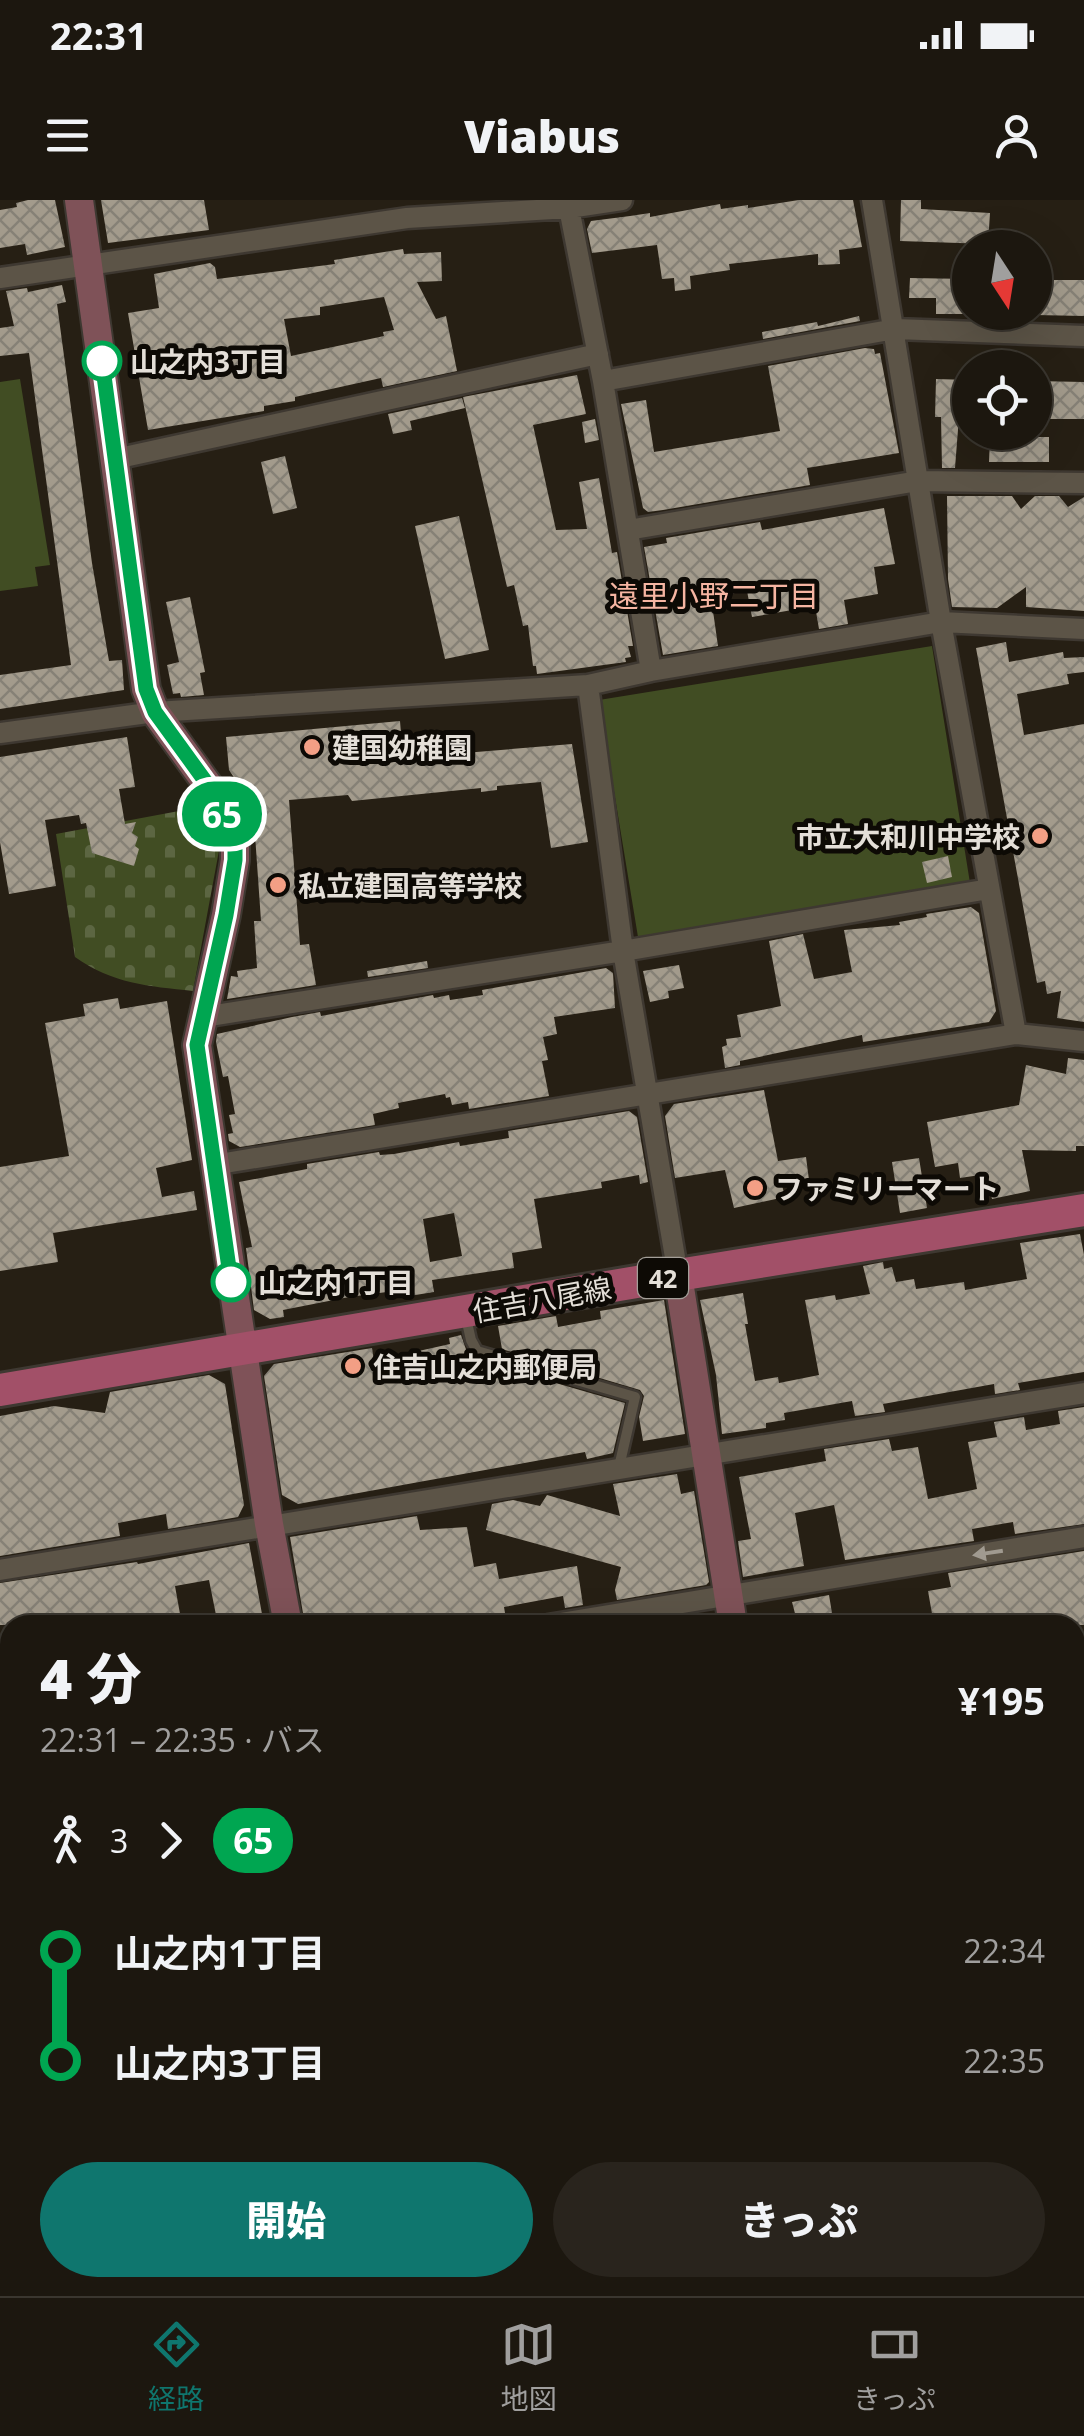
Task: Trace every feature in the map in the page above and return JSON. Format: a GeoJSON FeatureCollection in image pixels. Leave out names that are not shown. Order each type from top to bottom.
{"type":"FeatureCollection","features":[{"type":"Feature","properties":{"kind":"main road","name":"住吉八尾線"},"geometry":{"type":"LineString","coordinates":[[0,1390],[1084,1210]]}},
{"type":"Feature","properties":{"kind":"street"},"geometry":{"type":"LineString","coordinates":[[80,200],[146,689],[155,712],[208,785],[235,839],[235,860],[197,1045],[268,1524],[286,1615]]}},
{"type":"Feature","properties":{"kind":"street"},"geometry":{"type":"LineString","coordinates":[[0,278],[407,209],[569,208],[622,200]]}},
{"type":"Feature","properties":{"kind":"street"},"geometry":{"type":"LineString","coordinates":[[872,200],[941,622],[1016,1034]]}},
{"type":"Feature","properties":{"kind":"street"},"geometry":{"type":"LineString","coordinates":[[569,208],[603,381],[651,671]]}},
{"type":"Feature","properties":{"kind":"street"},"geometry":{"type":"LineString","coordinates":[[603,381],[896,330],[1084,336]]}},
{"type":"Feature","properties":{"kind":"street"},"geometry":{"type":"LineString","coordinates":[[115,460],[598,354]]}},
{"type":"Feature","properties":{"kind":"street"},"geometry":{"type":"LineString","coordinates":[[628,530],[918,481],[1084,484]]}},
{"type":"Feature","properties":{"kind":"street"},"geometry":{"type":"LineString","coordinates":[[0,733],[155,712],[588,685],[941,622],[1084,629]]}},
{"type":"Feature","properties":{"kind":"street"},"geometry":{"type":"LineString","coordinates":[[588,685],[623,952],[731,1615]]}},
{"type":"Feature","properties":{"kind":"street"},"geometry":{"type":"LineString","coordinates":[[204,1017],[623,952],[990,888]]}},
{"type":"Feature","properties":{"kind":"street"},"geometry":{"type":"LineString","coordinates":[[213,1165],[1016,1034],[1084,1041]]}},
{"type":"Feature","properties":{"kind":"street"},"geometry":{"type":"LineString","coordinates":[[0,1570],[1084,1392]]}},
{"type":"Feature","properties":{"kind":"street"},"geometry":{"type":"LineString","coordinates":[[612,1615],[1084,1537]]}},
{"type":"Feature","properties":{"kind":"lane"},"geometry":{"type":"LineString","coordinates":[[465,1312],[477,1351],[635,1397],[619,1467]]}},
{"type":"Feature","properties":{"kind":"green space"},"geometry":{"type":"Polygon","coordinates":[[[20,379],[50,565],[35,567],[38,586],[0,591],[0,382],[20,379]]]}},
{"type":"Feature","properties":{"kind":"green space"},"geometry":{"type":"Polygon","coordinates":[[[932,646],[970,883],[638,937],[599,700],[932,646]]]}},
{"type":"Feature","properties":{"kind":"green space"},"geometry":{"type":"Polygon","coordinates":[[[195,808],[220,845],[193,991],[117,978],[75,957],[56,834],[195,808]]]}},
{"type":"Feature","properties":{"kind":"building"},"geometry":{"type":"Polygon","coordinates":[[[28,200],[55,200],[65,247],[27,255],[25,244],[0,248],[0,210],[28,200]]]}},
{"type":"Feature","properties":{"kind":"building"},"geometry":{"type":"Polygon","coordinates":[[[101,200],[204,200],[209,230],[108,243],[101,200]]]}},
{"type":"Feature","properties":{"kind":"building"},"geometry":{"type":"Polygon","coordinates":[[[799,200],[853,200],[862,247],[839,250],[840,264],[818,265],[818,254],[729,264],[730,270],[690,276],[691,289],[675,291],[674,278],[662,279],[657,245],[592,253],[587,229],[591,221],[650,213],[650,217],[720,204],[721,209],[748,208],[799,200]]]}},
{"type":"Feature","properties":{"kind":"building"},"geometry":{"type":"Polygon","coordinates":[[[901,200],[921,200],[921,209],[990,213],[989,230],[952,230],[952,243],[900,241],[901,200]]]}},
{"type":"Feature","properties":{"kind":"building"},"geometry":{"type":"Polygon","coordinates":[[[403,249],[404,254],[441,252],[442,281],[417,282],[436,319],[446,316],[457,371],[383,387],[381,378],[295,397],[295,401],[264,406],[264,411],[148,430],[128,313],[159,308],[154,274],[210,263],[217,279],[335,264],[334,260],[403,249]],[[384,297],[320,307],[320,315],[284,319],[291,356],[384,336],[383,332],[394,330],[384,297]]]}},
{"type":"Feature","properties":{"kind":"building"},"geometry":{"type":"Polygon","coordinates":[[[910,278],[952,279],[952,314],[936,314],[936,298],[909,298],[910,278]]]}},
{"type":"Feature","properties":{"kind":"building"},"geometry":{"type":"Polygon","coordinates":[[[1052,280],[1084,280],[1084,316],[1052,315],[1052,280]]]}},
{"type":"Feature","properties":{"kind":"building"},"geometry":{"type":"Polygon","coordinates":[[[62,285],[66,302],[57,304],[92,563],[109,661],[122,660],[124,690],[0,709],[0,675],[71,665],[29,353],[0,356],[0,328],[14,326],[6,291],[27,288],[28,292],[62,285]]]}},
{"type":"Feature","properties":{"kind":"building"},"geometry":{"type":"Polygon","coordinates":[[[859,316],[860,321],[763,339],[762,332],[817,322],[818,326],[859,316]]]}},
{"type":"Feature","properties":{"kind":"building"},"geometry":{"type":"Polygon","coordinates":[[[865,348],[880,353],[899,453],[807,468],[810,485],[663,510],[648,512],[643,508],[621,404],[646,400],[654,452],[780,431],[768,366],[865,348]]]}},
{"type":"Feature","properties":{"kind":"building"},"geometry":{"type":"Polygon","coordinates":[[[577,375],[586,414],[533,425],[556,530],[587,529],[579,482],[599,478],[633,646],[628,646],[631,657],[625,658],[626,662],[537,674],[528,625],[523,626],[514,585],[507,587],[463,397],[577,375]]]}},
{"type":"Feature","properties":{"kind":"building"},"geometry":{"type":"Polygon","coordinates":[[[936,379],[952,379],[955,468],[942,468],[941,417],[935,417],[936,379]]]}},
{"type":"Feature","properties":{"kind":"building"},"geometry":{"type":"Polygon","coordinates":[[[1052,381],[1084,382],[1084,419],[1052,419],[1052,381]]]}},
{"type":"Feature","properties":{"kind":"building"},"geometry":{"type":"Polygon","coordinates":[[[462,398],[465,408],[410,421],[412,430],[393,434],[388,414],[462,398]]]}},
{"type":"Feature","properties":{"kind":"building"},"geometry":{"type":"Polygon","coordinates":[[[595,419],[599,440],[585,443],[582,422],[595,419]]]}},
{"type":"Feature","properties":{"kind":"building"},"geometry":{"type":"Polygon","coordinates":[[[989,450],[1049,450],[1049,462],[989,462],[989,450]]]}},
{"type":"Feature","properties":{"kind":"building"},"geometry":{"type":"Polygon","coordinates":[[[285,456],[297,508],[273,514],[261,462],[285,456]]]}},
{"type":"Feature","properties":{"kind":"building"},"geometry":{"type":"Polygon","coordinates":[[[947,496],[1012,496],[1021,509],[1035,496],[1059,496],[1068,507],[1084,497],[1084,611],[1026,607],[1026,587],[997,608],[952,607],[947,496]]]}},
{"type":"Feature","properties":{"kind":"building"},"geometry":{"type":"Polygon","coordinates":[[[884,508],[895,564],[874,567],[878,594],[844,600],[848,624],[819,629],[815,606],[752,617],[747,591],[711,597],[718,646],[663,655],[644,547],[667,543],[666,538],[760,522],[762,530],[884,508]]]}},
{"type":"Feature","properties":{"kind":"building"},"geometry":{"type":"Polygon","coordinates":[[[459,516],[489,650],[445,659],[415,526],[459,516]]]}},
{"type":"Feature","properties":{"kind":"building"},"geometry":{"type":"Polygon","coordinates":[[[190,597],[205,672],[200,673],[204,695],[181,697],[180,693],[173,694],[167,665],[179,662],[166,602],[190,597]]]}},
{"type":"Feature","properties":{"kind":"building","name":"市立大和川中学校"},"geometry":{"type":"Polygon","coordinates":[[[1006,642],[1009,662],[1063,652],[1064,658],[1084,657],[1084,672],[1067,674],[1069,684],[1017,694],[1024,735],[1084,724],[1084,1022],[1057,1018],[1061,991],[1047,994],[1045,981],[1037,983],[976,648],[1006,642]]]}},
{"type":"Feature","properties":{"kind":"building"},"geometry":{"type":"Polygon","coordinates":[[[400,721],[403,758],[572,744],[588,842],[551,848],[541,782],[497,786],[497,790],[481,792],[481,788],[352,801],[348,795],[289,800],[300,945],[309,944],[316,985],[227,999],[231,976],[238,977],[237,971],[257,968],[254,921],[261,921],[253,806],[229,770],[226,737],[400,721]]]}},
{"type":"Feature","properties":{"kind":"building"},"geometry":{"type":"Polygon","coordinates":[[[127,737],[135,787],[119,789],[125,824],[136,822],[132,833],[138,837],[135,846],[139,849],[134,866],[92,853],[86,823],[81,824],[79,815],[45,820],[56,886],[9,894],[0,842],[0,757],[127,737]]]}},
{"type":"Feature","properties":{"kind":"building"},"geometry":{"type":"Polygon","coordinates":[[[948,856],[952,877],[927,883],[922,862],[948,856]]]}},
{"type":"Feature","properties":{"kind":"building"},"geometry":{"type":"Polygon","coordinates":[[[971,907],[979,913],[996,1011],[989,1022],[863,1042],[862,1035],[740,1061],[740,1065],[725,1068],[722,1047],[727,1045],[726,1039],[741,1037],[737,1015],[781,1006],[769,941],[803,934],[814,979],[852,972],[844,930],[900,925],[899,922],[927,917],[926,914],[971,907]]]}},
{"type":"Feature","properties":{"kind":"building"},"geometry":{"type":"Polygon","coordinates":[[[427,961],[428,968],[368,977],[367,971],[427,961]]]}},
{"type":"Feature","properties":{"kind":"building"},"geometry":{"type":"Polygon","coordinates":[[[679,965],[684,988],[668,991],[669,998],[650,1002],[643,971],[679,965]]]}},
{"type":"Feature","properties":{"kind":"building"},"geometry":{"type":"Polygon","coordinates":[[[606,968],[613,973],[615,1008],[554,1017],[557,1034],[543,1037],[548,1060],[542,1061],[549,1096],[469,1109],[468,1102],[452,1105],[445,1094],[398,1103],[399,1108],[373,1114],[375,1125],[240,1147],[229,1141],[228,1134],[233,1133],[229,1115],[235,1114],[228,1076],[223,1077],[217,1034],[292,1017],[320,1012],[321,1016],[433,995],[449,995],[450,1000],[483,995],[482,990],[606,968]]]}},
{"type":"Feature","properties":{"kind":"building"},"geometry":{"type":"Polygon","coordinates":[[[118,998],[120,1009],[167,1001],[192,1160],[156,1168],[162,1197],[194,1191],[197,1210],[53,1233],[58,1262],[0,1271],[0,1167],[69,1156],[45,1023],[85,1016],[83,1004],[118,998]]]}},
{"type":"Feature","properties":{"kind":"building"},"geometry":{"type":"Polygon","coordinates":[[[1068,1058],[1084,1060],[1084,1146],[1076,1146],[1076,1151],[1022,1150],[1030,1191],[992,1199],[987,1174],[960,1178],[958,1163],[935,1167],[927,1122],[1019,1105],[1026,1065],[1066,1074],[1068,1058]]]}},
{"type":"Feature","properties":{"kind":"building"},"geometry":{"type":"Polygon","coordinates":[[[764,1090],[778,1161],[806,1157],[809,1180],[782,1185],[785,1197],[734,1208],[725,1170],[675,1178],[665,1116],[674,1104],[764,1090]]]}},
{"type":"Feature","properties":{"kind":"building"},"geometry":{"type":"Polygon","coordinates":[[[629,1111],[637,1117],[648,1182],[640,1184],[639,1175],[601,1182],[602,1188],[534,1199],[542,1248],[512,1253],[514,1268],[432,1280],[434,1292],[403,1297],[402,1290],[283,1310],[284,1317],[270,1319],[254,1310],[246,1248],[252,1247],[239,1182],[307,1169],[307,1164],[379,1152],[394,1154],[509,1138],[508,1131],[629,1111]],[[454,1213],[423,1219],[430,1262],[462,1256],[454,1213]]]}},
{"type":"Feature","properties":{"kind":"building"},"geometry":{"type":"Polygon","coordinates":[[[919,1158],[927,1208],[900,1213],[892,1162],[919,1158]]]}},
{"type":"Feature","properties":{"kind":"building"},"geometry":{"type":"Polygon","coordinates":[[[1080,1234],[1084,1255],[1084,1372],[1018,1383],[1020,1390],[995,1394],[994,1384],[883,1404],[885,1412],[855,1416],[852,1401],[784,1413],[785,1420],[766,1423],[766,1428],[722,1434],[716,1375],[700,1300],[743,1293],[755,1381],[778,1377],[779,1383],[819,1375],[805,1300],[870,1294],[863,1266],[883,1262],[884,1269],[892,1267],[896,1282],[914,1279],[916,1289],[964,1282],[965,1290],[1027,1279],[1020,1243],[1080,1234]]]}},
{"type":"Feature","properties":{"kind":"building"},"geometry":{"type":"Polygon","coordinates":[[[664,1300],[685,1434],[643,1441],[639,1417],[644,1396],[640,1390],[502,1349],[498,1326],[556,1316],[558,1327],[601,1319],[600,1311],[664,1300]]]}},
{"type":"Feature","properties":{"kind":"building"},"geometry":{"type":"Polygon","coordinates":[[[461,1335],[469,1358],[625,1403],[613,1453],[587,1459],[585,1452],[298,1504],[282,1495],[264,1376],[274,1364],[372,1348],[374,1361],[450,1344],[449,1338],[461,1335]]]}},
{"type":"Feature","properties":{"kind":"building"},"geometry":{"type":"Polygon","coordinates":[[[209,1375],[225,1384],[244,1505],[238,1517],[168,1529],[166,1514],[118,1523],[120,1536],[0,1556],[0,1416],[54,1406],[105,1413],[110,1392],[209,1375]]]}},
{"type":"Feature","properties":{"kind":"building"},"geometry":{"type":"Polygon","coordinates":[[[1084,1407],[1084,1524],[1015,1534],[1013,1522],[972,1529],[974,1541],[845,1560],[834,1505],[795,1513],[804,1566],[743,1577],[738,1541],[751,1539],[739,1477],[826,1461],[824,1449],[889,1439],[892,1451],[918,1447],[928,1499],[968,1491],[977,1489],[968,1442],[997,1437],[994,1422],[1024,1417],[1026,1430],[1060,1424],[1058,1411],[1084,1407]]]}},
{"type":"Feature","properties":{"kind":"building"},"geometry":{"type":"Polygon","coordinates":[[[677,1474],[681,1494],[694,1491],[709,1582],[706,1585],[617,1600],[615,1590],[621,1567],[486,1530],[492,1504],[513,1500],[540,1506],[547,1495],[620,1516],[613,1484],[677,1474]]]}},
{"type":"Feature","properties":{"kind":"building"},"geometry":{"type":"Polygon","coordinates":[[[417,1516],[420,1530],[467,1527],[474,1567],[496,1563],[499,1579],[577,1566],[583,1605],[565,1608],[563,1596],[504,1607],[505,1615],[303,1615],[290,1537],[417,1516]]]}},
{"type":"Feature","properties":{"kind":"building"},"geometry":{"type":"Polygon","coordinates":[[[249,1543],[262,1615],[216,1615],[209,1580],[175,1586],[180,1615],[0,1615],[0,1583],[138,1564],[249,1543]]]}},
{"type":"Feature","properties":{"kind":"building"},"geometry":{"type":"Polygon","coordinates":[[[1084,1551],[1084,1615],[932,1615],[928,1591],[951,1587],[948,1573],[1084,1551]]]}},
{"type":"Feature","properties":{"kind":"building"},"geometry":{"type":"Polygon","coordinates":[[[829,1595],[832,1615],[795,1615],[792,1602],[829,1595]]]}},
{"type":"Feature","properties":{"kind":"bus line","name":"65"},"geometry":{"type":"LineString","coordinates":[[102,361],[146,689],[155,712],[208,785],[235,839],[226,915],[197,1045],[231,1282]]}},
{"type":"Feature","properties":{"kind":"place","name":"山之内3丁目"},"geometry":{"type":"Point","coordinates":[102,361]}},
{"type":"Feature","properties":{"kind":"place","name":"建国幼稚園"},"geometry":{"type":"Point","coordinates":[312,747]}},
{"type":"Feature","properties":{"kind":"place","name":"市立大和川中学校"},"geometry":{"type":"Point","coordinates":[1040,836]}},
{"type":"Feature","properties":{"kind":"place","name":"私立建国高等学校"},"geometry":{"type":"Point","coordinates":[278,885]}},
{"type":"Feature","properties":{"kind":"place","name":"ファミリーマート"},"geometry":{"type":"Point","coordinates":[755,1188]}},
{"type":"Feature","properties":{"kind":"place","name":"山之内1丁目"},"geometry":{"type":"Point","coordinates":[231,1282]}},
{"type":"Feature","properties":{"kind":"place","name":"住吉山之内郵便局"},"geometry":{"type":"Point","coordinates":[353,1366]}},
{"type":"Feature","properties":{"kind":"district","name":"遠里小野二丁目"},"geometry":{"type":"Point","coordinates":[714,595]}}]}
